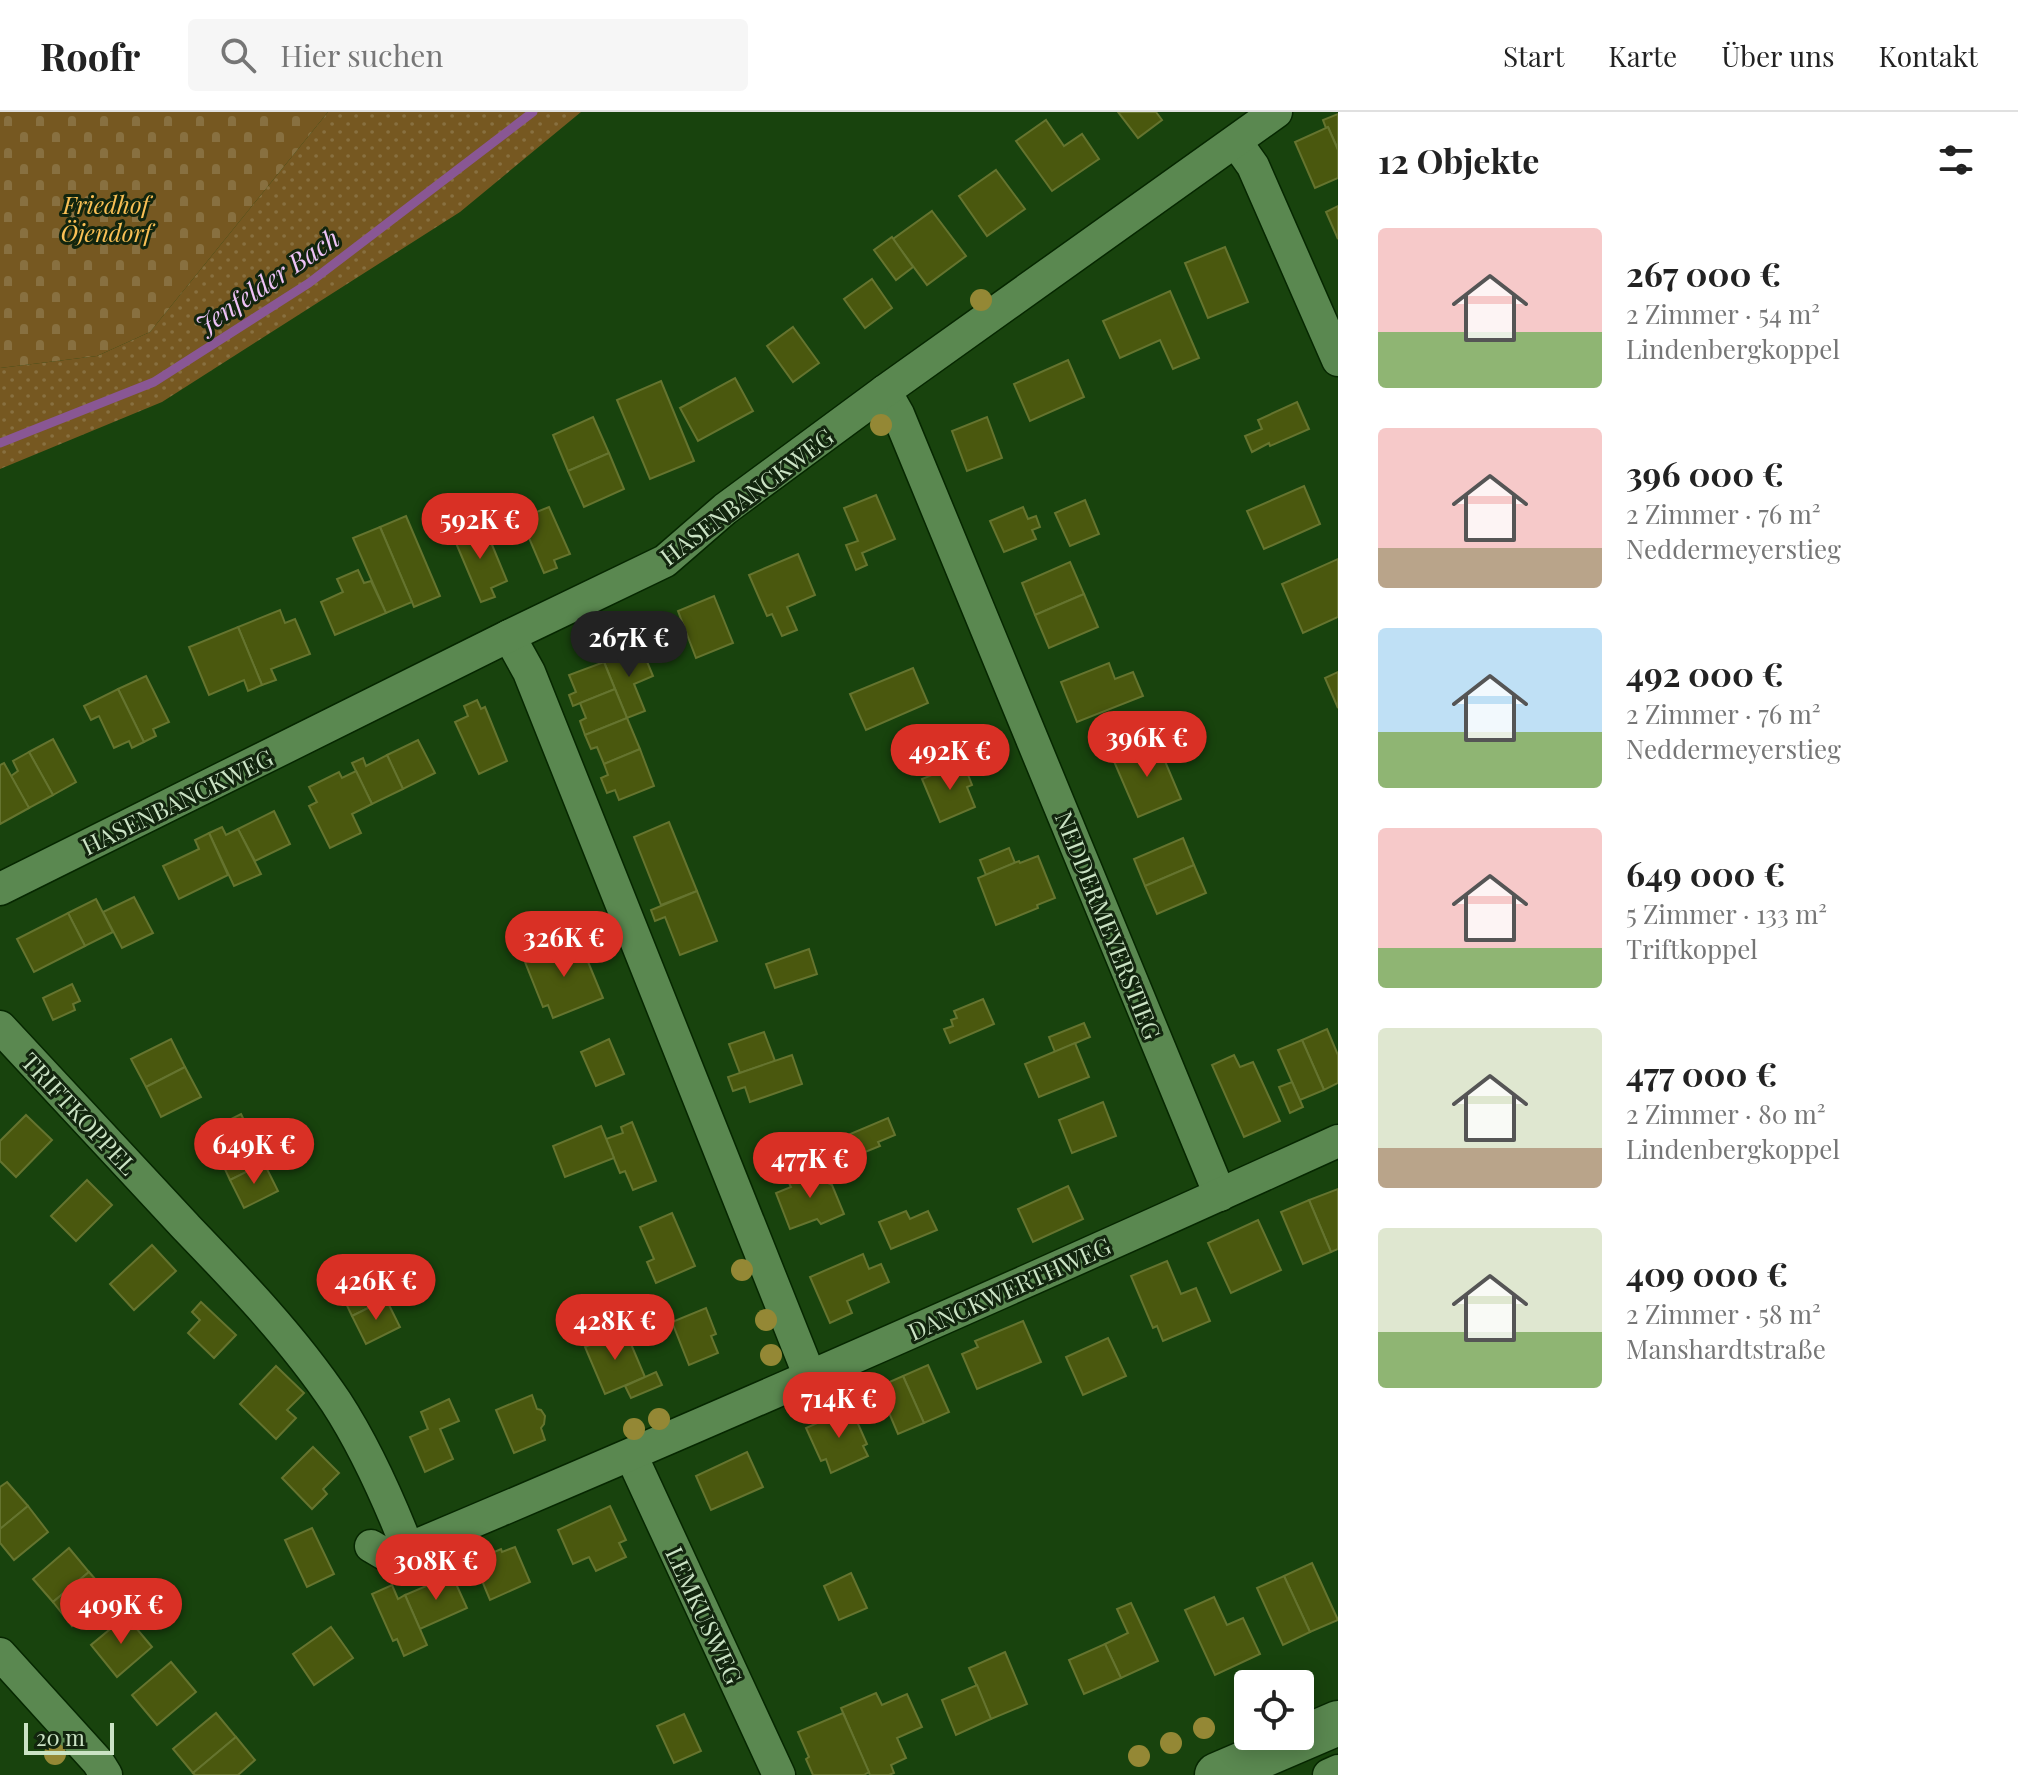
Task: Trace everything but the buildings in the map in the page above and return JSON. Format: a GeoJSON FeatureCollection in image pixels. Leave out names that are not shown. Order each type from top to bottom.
{"type":"FeatureCollection","features":[{"type":"Feature","properties":{"kind":"main road"},"geometry":{"type":"LineString","coordinates":[[1217,1775],[1338,1723]]}},
{"type":"Feature","properties":{"kind":"street","name":"HASENBANCKWEG"},"geometry":{"type":"LineString","coordinates":[[0,889],[665,561],[725,509],[885,391],[1276,112]]}},
{"type":"Feature","properties":{"kind":"street"},"geometry":{"type":"LineString","coordinates":[[1236,142],[1253,166],[1338,360]]}},
{"type":"Feature","properties":{"kind":"street","name":"NEDDERMEYERSTIEG"},"geometry":{"type":"LineString","coordinates":[[885,391],[898,414],[1220,1195]]}},
{"type":"Feature","properties":{"kind":"street"},"geometry":{"type":"LineString","coordinates":[[509,636],[529,672],[810,1377]]}},
{"type":"Feature","properties":{"kind":"street","name":"TRIFTKOPPEL"},"geometry":{"type":"LineString","coordinates":[[0,1027],[277,1325],[313,1371],[368,1458],[408,1549]]}},
{"type":"Feature","properties":{"kind":"street","name":"DANCKWERTHWEG"},"geometry":{"type":"LineString","coordinates":[[371,1546],[388,1556],[408,1549],[810,1377],[1338,1141]]}},
{"type":"Feature","properties":{"kind":"street","name":"LEMKUSWEG"},"geometry":{"type":"LineString","coordinates":[[631,1455],[779,1775]]}},
{"type":"Feature","properties":{"kind":"street"},"geometry":{"type":"LineString","coordinates":[[0,1654],[98,1762],[106,1775]]}},
{"type":"Feature","properties":{"kind":"street"},"geometry":{"type":"LineString","coordinates":[[1329,1775],[1338,1771]]}},
{"type":"Feature","properties":{"kind":"green space","name":"Friedhof Öjendorf"},"geometry":{"type":"Polygon","coordinates":[[[0,112],[328,112],[150,332],[97,356],[0,368],[0,112]]]}},
{"type":"Feature","properties":{"kind":"green space"},"geometry":{"type":"Polygon","coordinates":[[[328,112],[581,112],[460,212],[162,402],[0,469],[0,368],[97,356],[150,332],[328,112]]]}},
{"type":"Feature","properties":{"kind":"waterway","name":"Jenfelder Bach"},"geometry":{"type":"LineString","coordinates":[[0,443],[154,382],[309,283],[533,112]]}}]}
